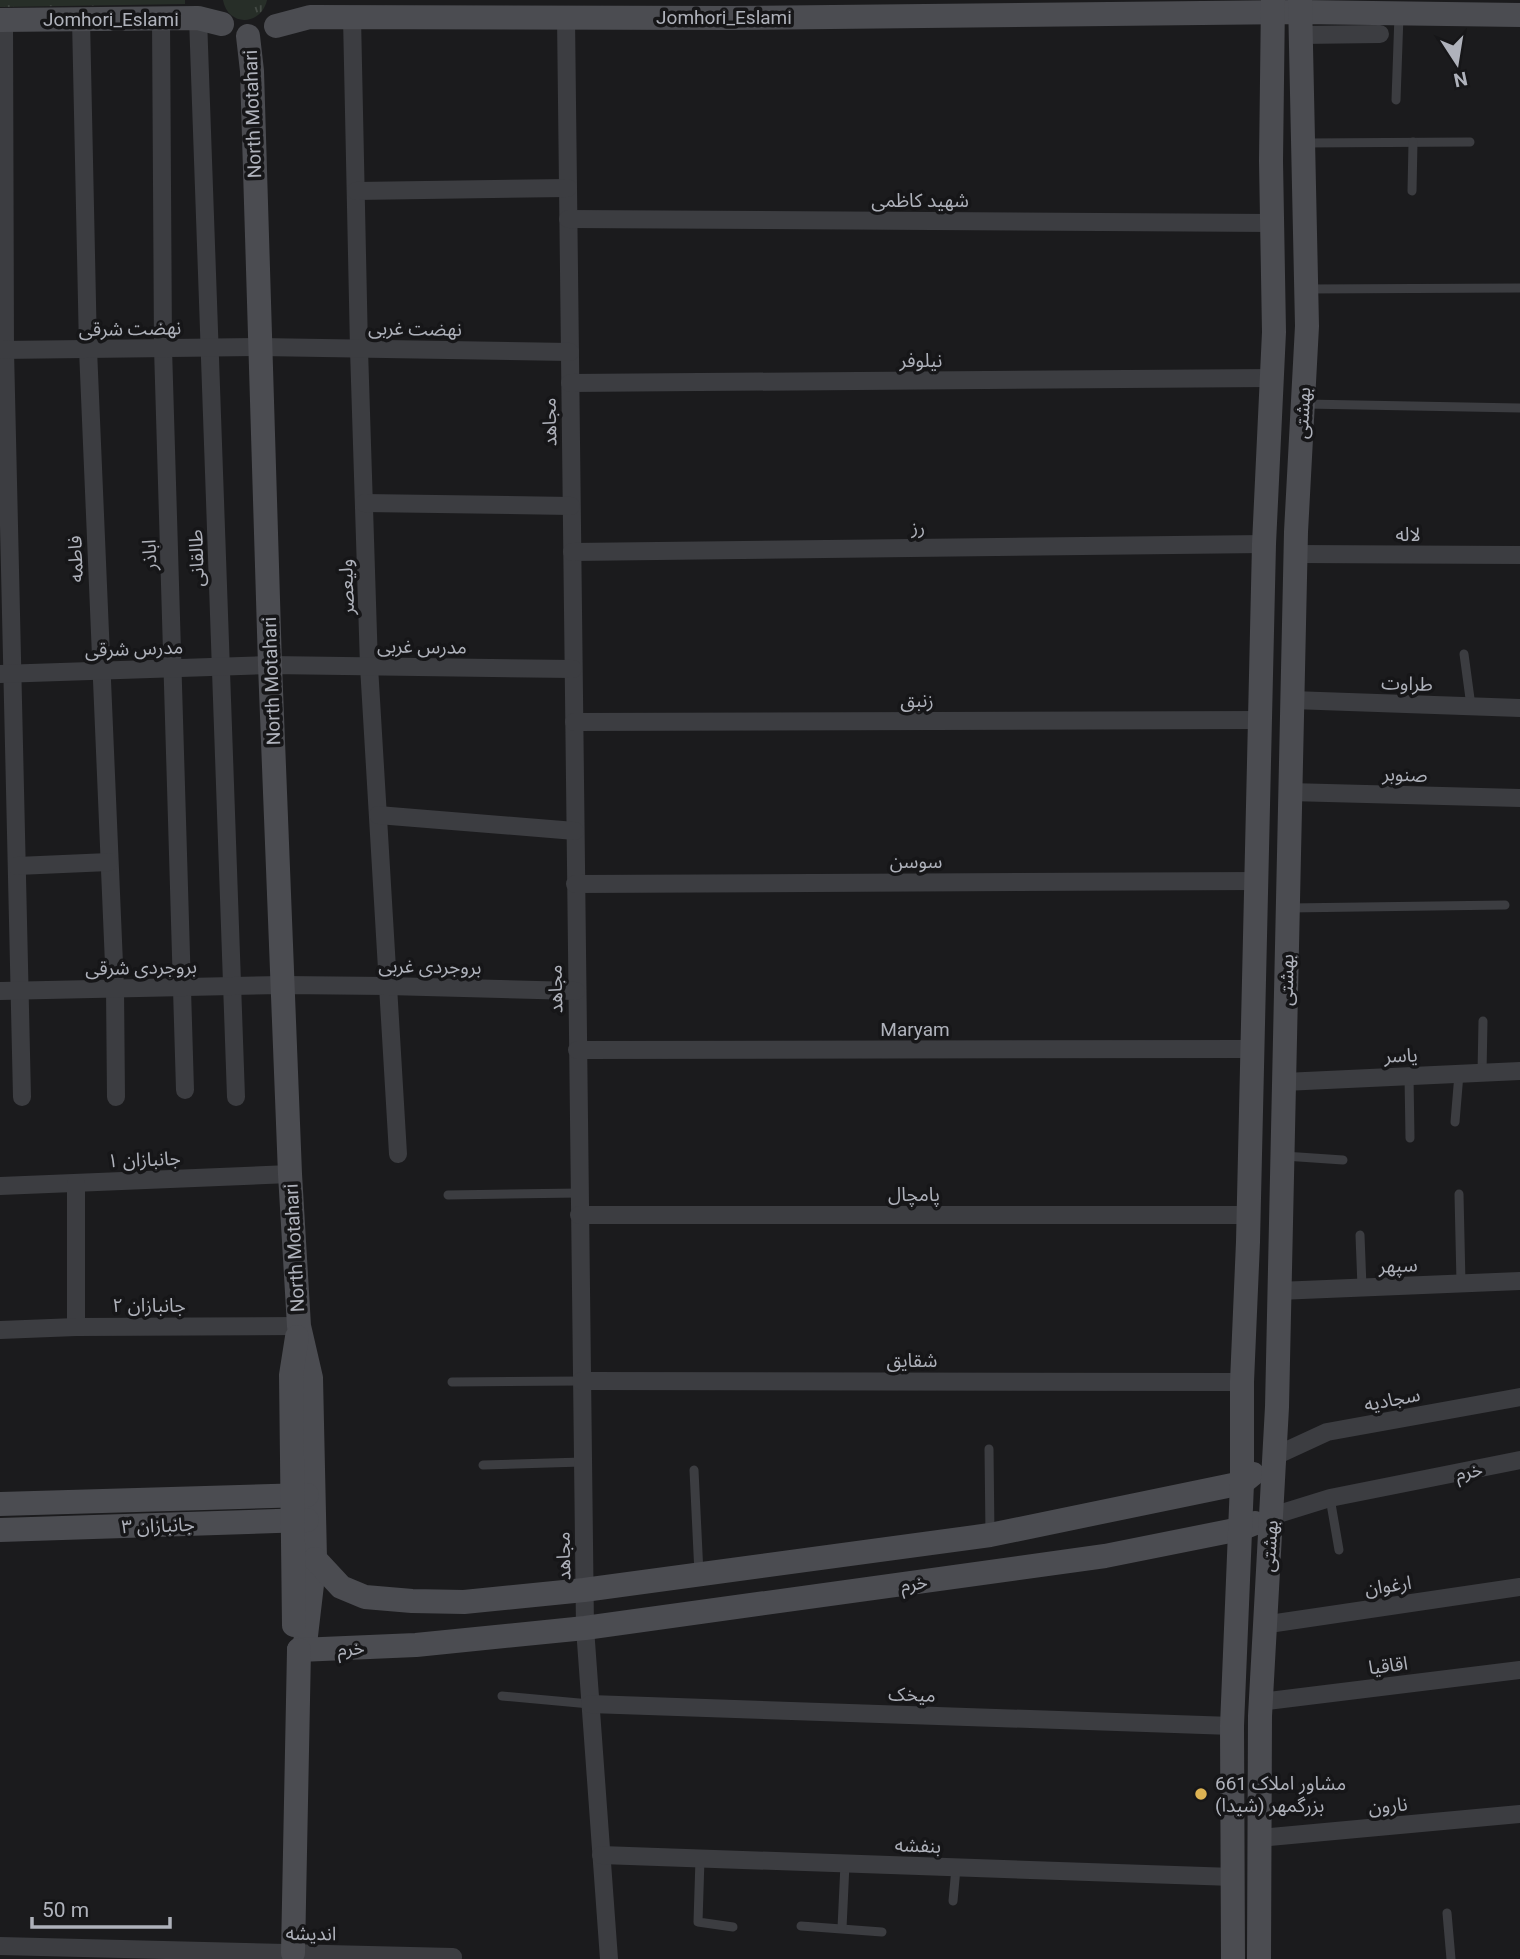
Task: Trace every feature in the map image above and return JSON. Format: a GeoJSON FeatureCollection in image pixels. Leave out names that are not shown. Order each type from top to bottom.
{"type":"FeatureCollection","features":[{"type":"Feature","properties":{"kind":"street"},"geometry":{"type":"LineString","coordinates":[[276,26],[284,17],[289,0]]}},
{"type":"Feature","properties":{"kind":"street","name":"Jomhori_Eslami"},"geometry":{"type":"LineString","coordinates":[[248,36],[310,17],[566,17],[732,9],[1273,7],[1300,16],[1397,7],[1520,15]]}},
{"type":"Feature","properties":{"kind":"street","name":"بهشتی"},"geometry":{"type":"LineString","coordinates":[[1233,1959],[1232,1726],[1242,1483],[1242,1382],[1253,1049],[1264,544],[1274,332],[1273,7]]}},
{"type":"Feature","properties":{"kind":"street"},"geometry":{"type":"LineString","coordinates":[[205,9],[215,14],[222,24],[239,35],[248,36]]}},
{"type":"Feature","properties":{"kind":"street","name":"Jomhori_Eslami"},"geometry":{"type":"LineString","coordinates":[[2,20],[161,18],[205,9]]}},
{"type":"Feature","properties":{"kind":"street","name":"طالقانی"},"geometry":{"type":"LineString","coordinates":[[205,9],[209,348],[236,1097]]}},
{"type":"Feature","properties":{"kind":"street"},"geometry":{"type":"LineString","coordinates":[[1300,16],[1380,34]]}},
{"type":"Feature","properties":{"kind":"street","name":"بهشتی"},"geometry":{"type":"LineString","coordinates":[[1259,1959],[1260,1702],[1275,1456],[1295,554],[1307,326],[1300,16]]}},
{"type":"Feature","properties":{"kind":"street","name":"ولیعصر"},"geometry":{"type":"LineString","coordinates":[[352,17],[369,666],[398,1154]]}},
{"type":"Feature","properties":{"kind":"street","name":"مجاهد"},"geometry":{"type":"LineString","coordinates":[[566,17],[584,1590],[609,1959]]}},
{"type":"Feature","properties":{"kind":"street","name":"اباذر"},"geometry":{"type":"LineString","coordinates":[[161,18],[163,348],[185,1090]]}},
{"type":"Feature","properties":{"kind":"street","name":"فاطمه"},"geometry":{"type":"LineString","coordinates":[[81,19],[88,349],[115,988],[116,1097]]}},
{"type":"Feature","properties":{"kind":"street"},"geometry":{"type":"LineString","coordinates":[[2,20],[6,673],[17,866],[22,1097]]}},
{"type":"Feature","properties":{"kind":"street","name":"North Motahari"},"geometry":{"type":"LineString","coordinates":[[248,36],[252,71],[282,985],[299,1326],[291,1375],[303,1508],[315,1559],[305,1644],[299,1650],[294,1643],[303,1508]]}},
{"type":"Feature","properties":{"kind":"street"},"geometry":{"type":"LineString","coordinates":[[1272,114],[1287,108],[1302,116]]}},
{"type":"Feature","properties":{"kind":"street"},"geometry":{"type":"LineString","coordinates":[[356,191],[568,188]]}},
{"type":"Feature","properties":{"kind":"street","name":"شهید کاظمی"},"geometry":{"type":"LineString","coordinates":[[568,219],[1272,223]]}},
{"type":"Feature","properties":{"kind":"street","name":"نهضت شرقی"},"geometry":{"type":"LineString","coordinates":[[3,350],[260,347]]}},
{"type":"Feature","properties":{"kind":"street","name":"نهضت غربی"},"geometry":{"type":"LineString","coordinates":[[260,347],[569,352]]}},
{"type":"Feature","properties":{"kind":"street","name":"نیلوفر"},"geometry":{"type":"LineString","coordinates":[[570,383],[1272,379]]}},
{"type":"Feature","properties":{"kind":"street"},"geometry":{"type":"LineString","coordinates":[[364,503],[571,506]]}},
{"type":"Feature","properties":{"kind":"street","name":"رز"},"geometry":{"type":"LineString","coordinates":[[572,552],[1264,544]]}},
{"type":"Feature","properties":{"kind":"street","name":"لاله"},"geometry":{"type":"LineString","coordinates":[[1295,554],[1520,555]]}},
{"type":"Feature","properties":{"kind":"street","name":"مدرس غربی"},"geometry":{"type":"LineString","coordinates":[[270,665],[573,668]]}},
{"type":"Feature","properties":{"kind":"street","name":"مدرس شرقی"},"geometry":{"type":"LineString","coordinates":[[6,673],[270,665]]}},
{"type":"Feature","properties":{"kind":"street","name":"طراوت"},"geometry":{"type":"LineString","coordinates":[[1292,700],[1520,708]]}},
{"type":"Feature","properties":{"kind":"street","name":"زنبق"},"geometry":{"type":"LineString","coordinates":[[574,722],[1260,720]]}},
{"type":"Feature","properties":{"kind":"street","name":"صنوبر"},"geometry":{"type":"LineString","coordinates":[[1289,792],[1520,798]]}},
{"type":"Feature","properties":{"kind":"street"},"geometry":{"type":"LineString","coordinates":[[378,815],[575,831]]}},
{"type":"Feature","properties":{"kind":"street"},"geometry":{"type":"LineString","coordinates":[[17,866],[109,862]]}},
{"type":"Feature","properties":{"kind":"street","name":"سوسن"},"geometry":{"type":"LineString","coordinates":[[575,884],[1257,881]]}},
{"type":"Feature","properties":{"kind":"street","name":"بروجردی غربی"},"geometry":{"type":"LineString","coordinates":[[282,985],[576,991]]}},
{"type":"Feature","properties":{"kind":"street","name":"بروجردی شرقی"},"geometry":{"type":"LineString","coordinates":[[0,991],[282,985]]}},
{"type":"Feature","properties":{"kind":"street","name":"Maryam"},"geometry":{"type":"LineString","coordinates":[[577,1050],[1253,1049]]}},
{"type":"Feature","properties":{"kind":"street","name":"یاسر"},"geometry":{"type":"LineString","coordinates":[[1284,1082],[1520,1071]]}},
{"type":"Feature","properties":{"kind":"street","name":"جانبازان ۱"},"geometry":{"type":"LineString","coordinates":[[0,1186],[290,1174]]}},
{"type":"Feature","properties":{"kind":"street"},"geometry":{"type":"LineString","coordinates":[[76,1183],[76,1326]]}},
{"type":"Feature","properties":{"kind":"street","name":"پامچال"},"geometry":{"type":"LineString","coordinates":[[579,1215],[1248,1215]]}},
{"type":"Feature","properties":{"kind":"street","name":"سپهر"},"geometry":{"type":"LineString","coordinates":[[1278,1291],[1520,1281]]}},
{"type":"Feature","properties":{"kind":"street","name":"جانبازان ۲"},"geometry":{"type":"LineString","coordinates":[[0,1330],[76,1326],[299,1326]]}},
{"type":"Feature","properties":{"kind":"street","name":"شقایق"},"geometry":{"type":"LineString","coordinates":[[581,1381],[1242,1382]]}},
{"type":"Feature","properties":{"kind":"street","name":"سجادیه"},"geometry":{"type":"LineString","coordinates":[[1275,1456],[1327,1433],[1520,1396]]}},
{"type":"Feature","properties":{"kind":"street","name":"خرم"},"geometry":{"type":"LineString","coordinates":[[315,1559],[341,1587],[365,1597],[464,1602],[584,1590],[990,1535],[1242,1483],[1275,1456]]}},
{"type":"Feature","properties":{"kind":"street","name":"خرم"},"geometry":{"type":"LineString","coordinates":[[299,1650],[416,1645],[585,1628],[1105,1556],[1240,1530],[1272,1516],[1330,1498],[1520,1460]]}},
{"type":"Feature","properties":{"kind":"street"},"geometry":{"type":"LineString","coordinates":[[203,1499],[204,1524]]}},
{"type":"Feature","properties":{"kind":"street","name":"جانبازان ۳"},"geometry":{"type":"LineString","coordinates":[[0,1504],[203,1499],[303,1508]]}},
{"type":"Feature","properties":{"kind":"street","name":"جانبازان ۳"},"geometry":{"type":"LineString","coordinates":[[0,1530],[204,1524],[303,1508]]}},
{"type":"Feature","properties":{"kind":"street","name":"ارغوان"},"geometry":{"type":"LineString","coordinates":[[1263,1625],[1520,1587]]}},
{"type":"Feature","properties":{"kind":"street"},"geometry":{"type":"LineString","coordinates":[[293,1953],[299,1650]]}},
{"type":"Feature","properties":{"kind":"street","name":"اقاقیا"},"geometry":{"type":"LineString","coordinates":[[1260,1702],[1520,1670]]}},
{"type":"Feature","properties":{"kind":"street","name":"میخک"},"geometry":{"type":"LineString","coordinates":[[590,1704],[1232,1726]]}},
{"type":"Feature","properties":{"kind":"street","name":"نارون"},"geometry":{"type":"LineString","coordinates":[[1259,1838],[1520,1814]]}},
{"type":"Feature","properties":{"kind":"street","name":"بنفشه"},"geometry":{"type":"LineString","coordinates":[[601,1855],[1233,1877]]}},
{"type":"Feature","properties":{"kind":"street","name":"اندیشه"},"geometry":{"type":"LineString","coordinates":[[0,1946],[453,1957]]}},
{"type":"Feature","properties":{"kind":"lane"},"geometry":{"type":"LineString","coordinates":[[1396,100],[1397,7]]}},
{"type":"Feature","properties":{"kind":"lane"},"geometry":{"type":"LineString","coordinates":[[1412,191],[1413,142]]}},
{"type":"Feature","properties":{"kind":"lane"},"geometry":{"type":"LineString","coordinates":[[1303,143],[1470,142]]}},
{"type":"Feature","properties":{"kind":"lane"},"geometry":{"type":"LineString","coordinates":[[1307,289],[1520,288]]}},
{"type":"Feature","properties":{"kind":"lane"},"geometry":{"type":"LineString","coordinates":[[1303,404],[1520,408]]}},
{"type":"Feature","properties":{"kind":"lane"},"geometry":{"type":"LineString","coordinates":[[1464,654],[1471,706]]}},
{"type":"Feature","properties":{"kind":"lane"},"geometry":{"type":"LineString","coordinates":[[1287,908],[1505,905]]}},
{"type":"Feature","properties":{"kind":"lane"},"geometry":{"type":"LineString","coordinates":[[1482,1021],[1482,1073]]}},
{"type":"Feature","properties":{"kind":"lane"},"geometry":{"type":"LineString","coordinates":[[1455,1122],[1459,1074]]}},
{"type":"Feature","properties":{"kind":"lane"},"geometry":{"type":"LineString","coordinates":[[1409,1076],[1410,1138]]}},
{"type":"Feature","properties":{"kind":"lane"},"geometry":{"type":"LineString","coordinates":[[1282,1156],[1343,1160]]}},
{"type":"Feature","properties":{"kind":"lane"},"geometry":{"type":"LineString","coordinates":[[448,1195],[579,1193]]}},
{"type":"Feature","properties":{"kind":"lane"},"geometry":{"type":"LineString","coordinates":[[1459,1194],[1461,1283]]}},
{"type":"Feature","properties":{"kind":"lane"},"geometry":{"type":"LineString","coordinates":[[1360,1236],[1362,1287]]}},
{"type":"Feature","properties":{"kind":"lane"},"geometry":{"type":"LineString","coordinates":[[452,1382],[581,1381]]}},
{"type":"Feature","properties":{"kind":"lane"},"geometry":{"type":"LineString","coordinates":[[989,1449],[990,1535]]}},
{"type":"Feature","properties":{"kind":"lane"},"geometry":{"type":"LineString","coordinates":[[482,1465],[582,1462]]}},
{"type":"Feature","properties":{"kind":"lane"},"geometry":{"type":"LineString","coordinates":[[694,1470],[699,1574]]}},
{"type":"Feature","properties":{"kind":"lane"},"geometry":{"type":"LineString","coordinates":[[1330,1498],[1339,1550]]}},
{"type":"Feature","properties":{"kind":"lane"},"geometry":{"type":"LineString","coordinates":[[502,1696],[590,1704]]}},
{"type":"Feature","properties":{"kind":"lane"},"geometry":{"type":"LineString","coordinates":[[700,1859],[698,1922],[733,1927]]}},
{"type":"Feature","properties":{"kind":"lane"},"geometry":{"type":"LineString","coordinates":[[842,1928],[845,1864]]}},
{"type":"Feature","properties":{"kind":"lane"},"geometry":{"type":"LineString","coordinates":[[953,1901],[956,1868]]}},
{"type":"Feature","properties":{"kind":"lane"},"geometry":{"type":"LineString","coordinates":[[1447,1913],[1451,1959]]}},
{"type":"Feature","properties":{"kind":"lane"},"geometry":{"type":"LineString","coordinates":[[800,1926],[883,1933]]}},
{"type":"Feature","properties":{"kind":"green space"},"geometry":{"type":"Polygon","coordinates":[[[0,0],[185,0],[185,4],[0,7],[0,0]]]}},
{"type":"Feature","properties":{"kind":"green space"},"geometry":{"type":"Polygon","coordinates":[[[223,0],[267,0],[258,15],[245,20],[231,15],[223,0]]]}},
{"type":"Feature","properties":{"kind":"place","name":"مشاور املاک 661 بزرگمهر (شیدا)"},"geometry":{"type":"Point","coordinates":[1201,1794]}}]}
